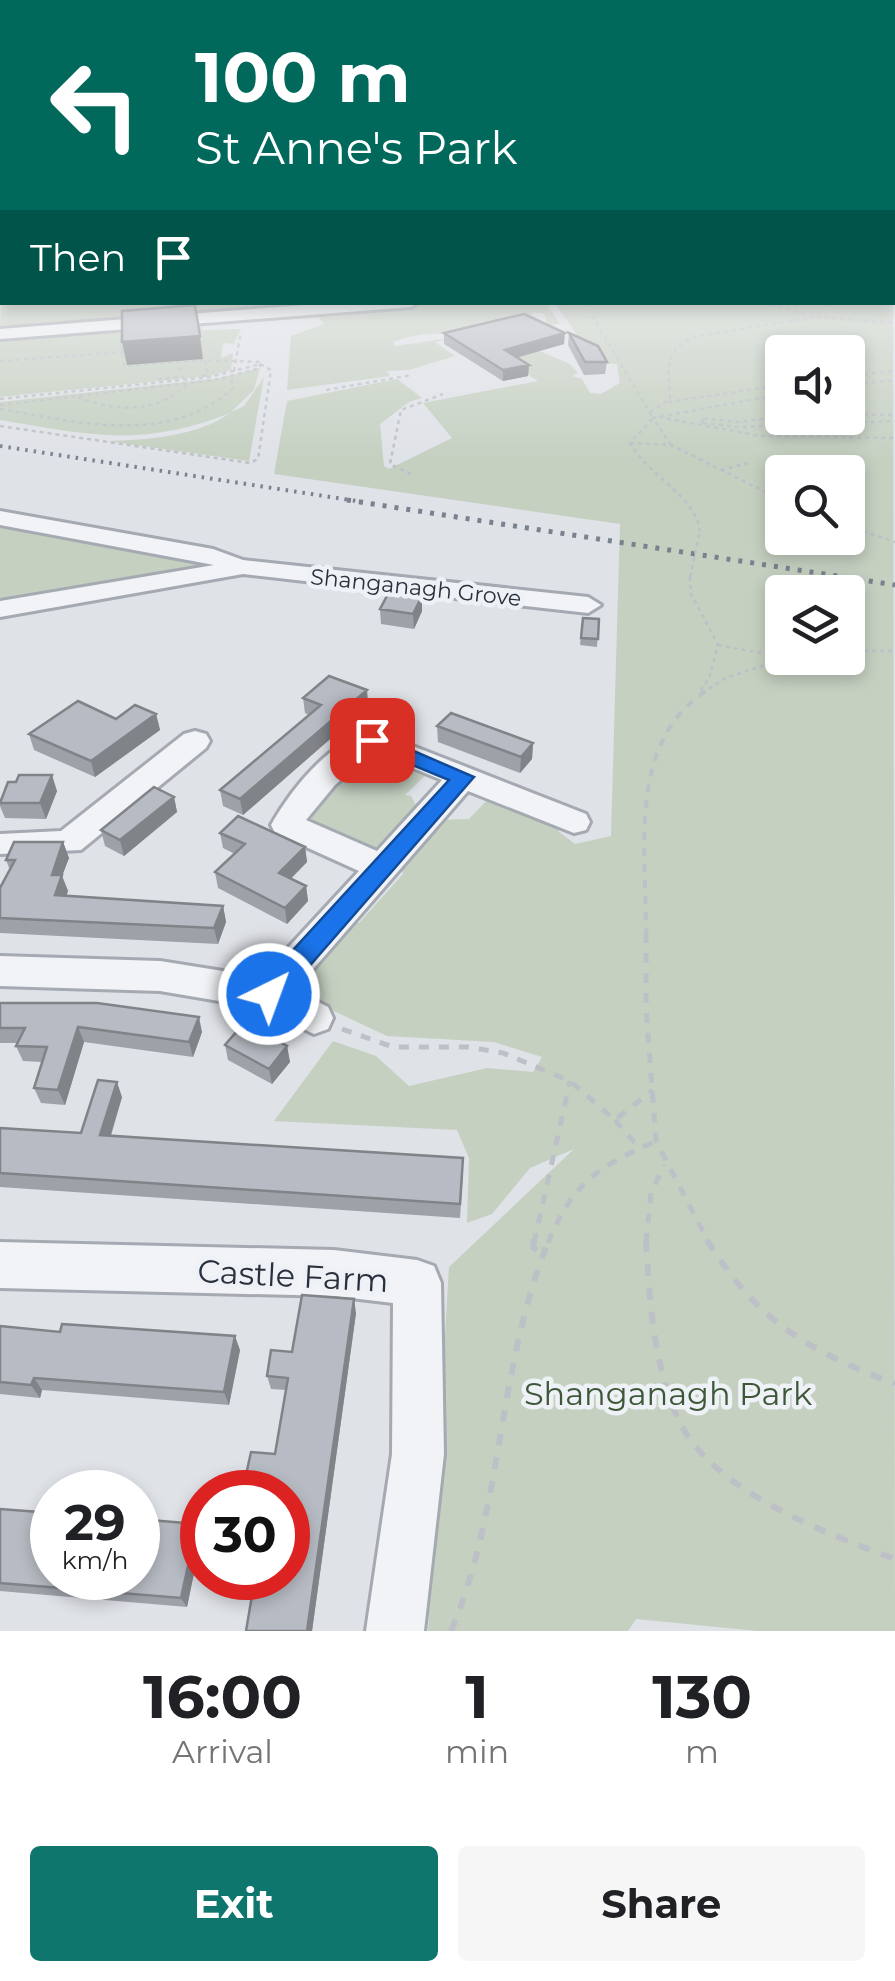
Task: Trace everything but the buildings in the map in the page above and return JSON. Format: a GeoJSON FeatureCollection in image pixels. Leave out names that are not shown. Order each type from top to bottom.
{"type":"FeatureCollection","features":[{"type":"Feature","properties":{"kind":"street"},"geometry":{"type":"LineString","coordinates":[[0,334],[331,308]]}},
{"type":"Feature","properties":{"kind":"street","name":"Shanganagh Grove"},"geometry":{"type":"LineString","coordinates":[[0,518],[213,556],[243,567],[588,604]]}},
{"type":"Feature","properties":{"kind":"street","name":"Shanganagh Grove"},"geometry":{"type":"LineString","coordinates":[[0,609],[243,567]]}},
{"type":"Feature","properties":{"kind":"street"},"geometry":{"type":"LineString","coordinates":[[381,866],[287,825],[293,812],[352,752],[372,740],[574,822]]}},
{"type":"Feature","properties":{"kind":"street"},"geometry":{"type":"LineString","coordinates":[[2,848],[69,842],[195,741]]}},
{"type":"Feature","properties":{"kind":"street"},"geometry":{"type":"LineString","coordinates":[[269,994],[463,777]]}},
{"type":"Feature","properties":{"kind":"street"},"geometry":{"type":"LineString","coordinates":[[0,971],[160,976],[269,994],[314,1018]]}},
{"type":"Feature","properties":{"kind":"street","name":"Castle Farm"},"geometry":{"type":"LineString","coordinates":[[0,1264],[334,1273],[417,1284],[418,1454],[396,1631]]}},
{"type":"Feature","properties":{"kind":"path"},"geometry":{"type":"LineString","coordinates":[[588,308],[671,446]]}},
{"type":"Feature","properties":{"kind":"path"},"geometry":{"type":"LineString","coordinates":[[785,308],[816,317]]}},
{"type":"Feature","properties":{"kind":"path"},"geometry":{"type":"LineString","coordinates":[[822,308],[817,314],[895,323]]}},
{"type":"Feature","properties":{"kind":"path"},"geometry":{"type":"LineString","coordinates":[[668,402],[671,391],[664,376],[666,364],[670,353],[684,342],[710,332],[823,316]]}},
{"type":"Feature","properties":{"kind":"path"},"geometry":{"type":"LineString","coordinates":[[0,426],[229,464],[258,459],[272,370],[261,363],[206,360],[124,366],[119,324]]}},
{"type":"Feature","properties":{"kind":"path"},"geometry":{"type":"LineString","coordinates":[[234,372],[240,332],[246,329]]}},
{"type":"Feature","properties":{"kind":"path"},"geometry":{"type":"LineString","coordinates":[[0,362],[124,352]]}},
{"type":"Feature","properties":{"kind":"path"},"geometry":{"type":"LineString","coordinates":[[158,379],[208,375],[206,360]]}},
{"type":"Feature","properties":{"kind":"path"},"geometry":{"type":"LineString","coordinates":[[181,362],[183,377]]}},
{"type":"Feature","properties":{"kind":"path"},"geometry":{"type":"LineString","coordinates":[[0,399],[234,372],[261,363]]}},
{"type":"Feature","properties":{"kind":"path"},"geometry":{"type":"LineString","coordinates":[[0,407],[231,377],[260,368],[261,363]]}},
{"type":"Feature","properties":{"kind":"path"},"geometry":{"type":"LineString","coordinates":[[865,375],[895,372]]}},
{"type":"Feature","properties":{"kind":"path"},"geometry":{"type":"LineString","coordinates":[[326,390],[412,375]]}},
{"type":"Feature","properties":{"kind":"path"},"geometry":{"type":"LineString","coordinates":[[0,407],[109,426],[163,423],[224,400],[232,388],[231,377]]}},
{"type":"Feature","properties":{"kind":"path"},"geometry":{"type":"LineString","coordinates":[[865,383],[895,380]]}},
{"type":"Feature","properties":{"kind":"path"},"geometry":{"type":"LineString","coordinates":[[78,396],[133,408],[172,399],[188,384]]}},
{"type":"Feature","properties":{"kind":"path"},"geometry":{"type":"LineString","coordinates":[[650,412],[668,402],[765,388]]}},
{"type":"Feature","properties":{"kind":"path"},"geometry":{"type":"LineString","coordinates":[[411,474],[390,464],[400,410],[443,394]]}},
{"type":"Feature","properties":{"kind":"path"},"geometry":{"type":"LineString","coordinates":[[630,443],[652,418],[765,397]]}},
{"type":"Feature","properties":{"kind":"path"},"geometry":{"type":"LineString","coordinates":[[865,414],[895,415]]}},
{"type":"Feature","properties":{"kind":"path"},"geometry":{"type":"LineString","coordinates":[[659,417],[760,436],[895,438]]}},
{"type":"Feature","properties":{"kind":"path"},"geometry":{"type":"LineString","coordinates":[[704,425],[701,418],[736,422],[765,419]]}},
{"type":"Feature","properties":{"kind":"path"},"geometry":{"type":"LineString","coordinates":[[704,425],[895,421]]}},
{"type":"Feature","properties":{"kind":"path"},"geometry":{"type":"LineString","coordinates":[[630,443],[671,446],[765,492]]}},
{"type":"Feature","properties":{"kind":"path"},"geometry":{"type":"LineString","coordinates":[[630,443],[637,456],[698,516],[700,531],[690,577],[691,594],[718,645],[709,678],[665,733],[647,780],[644,915],[656,1140],[664,1165],[737,1287],[762,1313],[828,1356],[895,1384]]}},
{"type":"Feature","properties":{"kind":"path"},"geometry":{"type":"LineString","coordinates":[[721,470],[748,463]]}},
{"type":"Feature","properties":{"kind":"path"},"geometry":{"type":"LineString","coordinates":[[865,532],[895,542]]}},
{"type":"Feature","properties":{"kind":"path"},"geometry":{"type":"LineString","coordinates":[[718,645],[765,653]]}},
{"type":"Feature","properties":{"kind":"path"},"geometry":{"type":"LineString","coordinates":[[865,651],[895,651]]}},
{"type":"Feature","properties":{"kind":"path"},"geometry":{"type":"LineString","coordinates":[[697,697],[726,678],[765,664]]}},
{"type":"Feature","properties":{"kind":"path"},"geometry":{"type":"LineString","coordinates":[[314,1018],[394,1047],[468,1047],[503,1052],[570,1081],[615,1120],[635,1144]]}},
{"type":"Feature","properties":{"kind":"path"},"geometry":{"type":"LineString","coordinates":[[542,1255],[532,1247],[570,1081]]}},
{"type":"Feature","properties":{"kind":"path"},"geometry":{"type":"LineString","coordinates":[[615,1120],[653,1090]]}},
{"type":"Feature","properties":{"kind":"path"},"geometry":{"type":"LineString","coordinates":[[451,1631],[460,1616],[476,1560],[510,1370],[542,1255],[584,1180],[635,1144],[656,1140]]}},
{"type":"Feature","properties":{"kind":"path"},"geometry":{"type":"LineString","coordinates":[[664,1165],[651,1183],[646,1221],[650,1280],[663,1367],[686,1434],[717,1467],[783,1509],[846,1541],[895,1559]]}},
{"type":"Feature","properties":{"kind":"green space"},"geometry":{"type":"Polygon","coordinates":[[[1,308],[326,308],[0,331],[1,308]]]}},
{"type":"Feature","properties":{"kind":"green space","name":"Shanganagh Park"},"geometry":{"type":"Polygon","coordinates":[[[549,308],[560,324],[548,325],[544,314],[535,312],[528,317],[521,343],[570,364],[578,373],[572,376],[582,379],[590,393],[601,394],[620,383],[617,364],[596,363],[558,308],[893,308],[895,1631],[757,1631],[636,1619],[628,1631],[428,1631],[449,1267],[574,1149],[530,1168],[492,1214],[467,1223],[469,1158],[457,1130],[274,1121],[333,1041],[376,1056],[409,1086],[487,1068],[533,1072],[542,1057],[494,1042],[387,1036],[304,997],[303,968],[337,924],[359,923],[403,874],[399,862],[435,820],[469,819],[491,796],[554,820],[559,832],[575,844],[611,836],[620,524],[274,474],[287,401],[397,379],[422,398],[409,402],[380,424],[384,466],[389,469],[452,438],[423,403],[538,381],[470,340],[435,334],[393,342],[396,346],[450,338],[435,342],[455,356],[409,370],[387,371],[390,376],[287,390],[291,336],[324,324],[313,311],[549,308]]]}},
{"type":"Feature","properties":{"kind":"green space"},"geometry":{"type":"Polygon","coordinates":[[[200,323],[202,330],[241,329],[233,344],[223,343],[221,358],[233,353],[231,370],[210,376],[0,397],[0,338],[200,323]]]}},
{"type":"Feature","properties":{"kind":"green space"},"geometry":{"type":"Polygon","coordinates":[[[260,368],[254,390],[231,412],[244,406],[264,377],[249,461],[107,441],[188,432],[230,413],[142,435],[89,434],[0,420],[0,402],[220,378],[260,368]]]}},
{"type":"Feature","properties":{"kind":"green space"},"geometry":{"type":"Polygon","coordinates":[[[0,526],[209,562],[205,571],[0,606],[0,526]]]}},
{"type":"Feature","properties":{"kind":"green space"},"geometry":{"type":"Polygon","coordinates":[[[387,752],[430,771],[405,795],[411,796],[420,813],[378,854],[313,825],[310,806],[365,755],[387,752]]]}},
{"type":"Feature","properties":{"kind":"railway"},"geometry":{"type":"LineString","coordinates":[[0,446],[363,502]]}},
{"type":"Feature","properties":{"kind":"railway"},"geometry":{"type":"LineString","coordinates":[[347,500],[895,585]]}},
{"type":"Feature","properties":{"kind":"route"},"geometry":{"type":"LineString","coordinates":[[269,994],[463,777],[372,740]]}}]}
